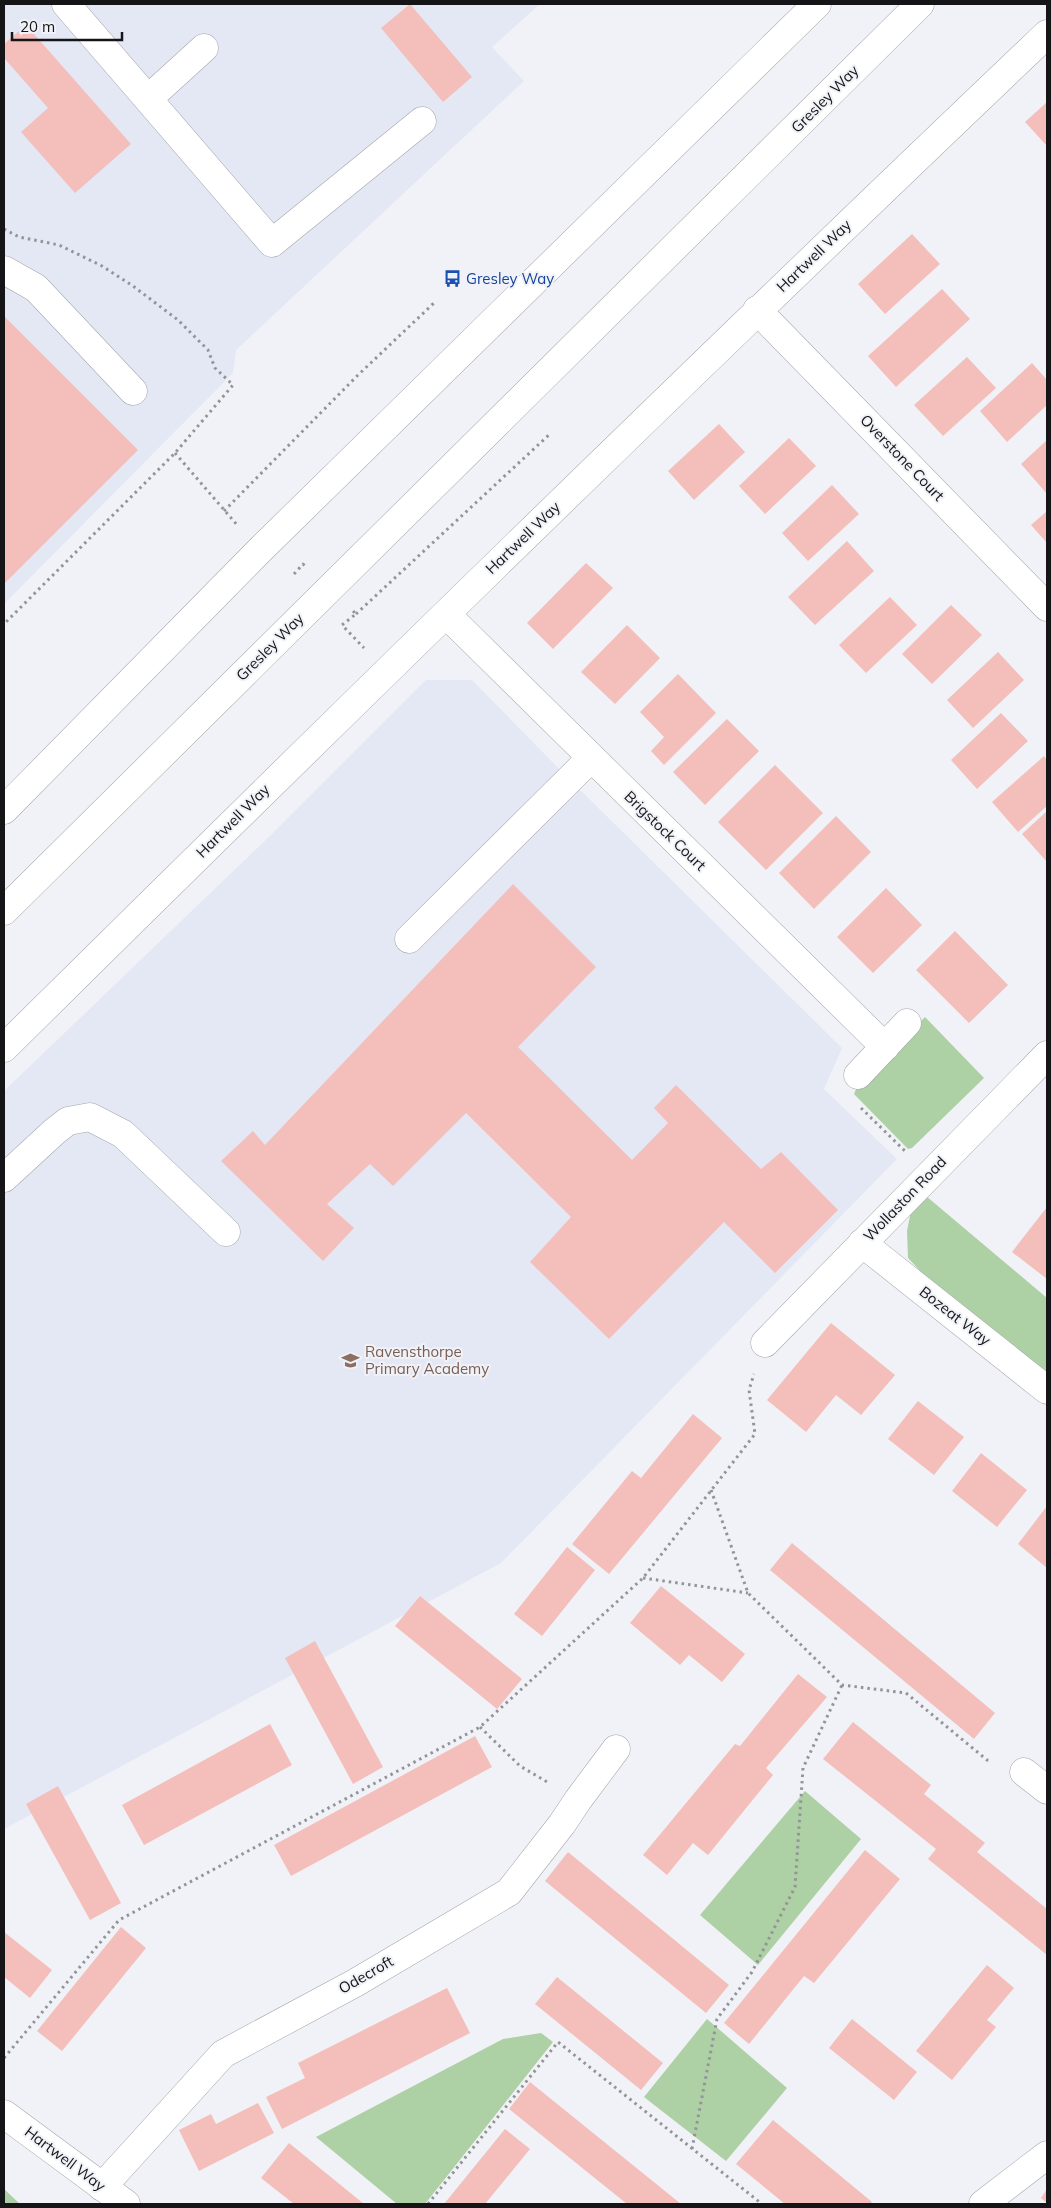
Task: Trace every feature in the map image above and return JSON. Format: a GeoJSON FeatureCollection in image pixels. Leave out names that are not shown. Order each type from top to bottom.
{"type":"FeatureCollection","features":[{"type":"Feature","properties":{"kind":"street"},"geometry":{"type":"LineString","coordinates":[[66,4],[272,243],[422,121]]}},
{"type":"Feature","properties":{"kind":"street"},"geometry":{"type":"LineString","coordinates":[[4,810],[260,550],[816,4]]}},
{"type":"Feature","properties":{"kind":"street","name":"Gresley Way"},"geometry":{"type":"LineString","coordinates":[[4,911],[920,4]]}},
{"type":"Feature","properties":{"kind":"street","name":"Hartwell Way"},"geometry":{"type":"LineString","coordinates":[[4,1048],[757,310],[1047,34]]}},
{"type":"Feature","properties":{"kind":"street"},"geometry":{"type":"LineString","coordinates":[[148,99],[204,48]]}},
{"type":"Feature","properties":{"kind":"street"},"geometry":{"type":"LineString","coordinates":[[4,270],[36,288],[133,391]]}},
{"type":"Feature","properties":{"kind":"street","name":"Overstone Court"},"geometry":{"type":"LineString","coordinates":[[757,310],[1047,607]]}},
{"type":"Feature","properties":{"kind":"street","name":"Brigstock Court"},"geometry":{"type":"LineString","coordinates":[[446,614],[885,1047]]}},
{"type":"Feature","properties":{"kind":"street"},"geometry":{"type":"LineString","coordinates":[[410,939],[591,758]]}},
{"type":"Feature","properties":{"kind":"street"},"geometry":{"type":"LineString","coordinates":[[858,1076],[907,1023]]}},
{"type":"Feature","properties":{"kind":"street","name":"Wollaston Road"},"geometry":{"type":"LineString","coordinates":[[764,1343],[1047,1055]]}},
{"type":"Feature","properties":{"kind":"street"},"geometry":{"type":"LineString","coordinates":[[4,1178],[54,1131],[68,1121],[90,1117],[123,1134],[226,1232]]}},
{"type":"Feature","properties":{"kind":"street","name":"Bozeat Way"},"geometry":{"type":"LineString","coordinates":[[862,1243],[1047,1390]]}},
{"type":"Feature","properties":{"kind":"street","name":"Odecroft"},"geometry":{"type":"LineString","coordinates":[[102,2187],[223,2054],[355,1983],[509,1892],[616,1750]]}},
{"type":"Feature","properties":{"kind":"street"},"geometry":{"type":"LineString","coordinates":[[1024,1772],[1047,1790]]}},
{"type":"Feature","properties":{"kind":"street","name":"Hartwell Way"},"geometry":{"type":"LineString","coordinates":[[4,2114],[126,2204]]}},
{"type":"Feature","properties":{"kind":"street"},"geometry":{"type":"LineString","coordinates":[[983,2204],[1047,2155]]}},
{"type":"Feature","properties":{"kind":"path"},"geometry":{"type":"LineString","coordinates":[[4,229],[19,237],[60,245],[102,266],[178,320],[208,350],[216,368],[233,385],[176,453],[4,624]]}},
{"type":"Feature","properties":{"kind":"path"},"geometry":{"type":"LineString","coordinates":[[176,453],[224,511],[357,376],[435,302]]}},
{"type":"Feature","properties":{"kind":"path"},"geometry":{"type":"LineString","coordinates":[[356,614],[551,433]]}},
{"type":"Feature","properties":{"kind":"path"},"geometry":{"type":"LineString","coordinates":[[858,1076],[848,1095],[929,1174]]}},
{"type":"Feature","properties":{"kind":"path"},"geometry":{"type":"LineString","coordinates":[[4,2058],[119,1920],[480,1727],[643,1578],[755,1434],[749,1390],[764,1343]]}},
{"type":"Feature","properties":{"kind":"path"},"geometry":{"type":"LineString","coordinates":[[710,1490],[748,1593],[842,1685],[906,1692],[987,1760],[1024,1772]]}},
{"type":"Feature","properties":{"kind":"path"},"geometry":{"type":"LineString","coordinates":[[643,1578],[748,1593]]}},
{"type":"Feature","properties":{"kind":"path"},"geometry":{"type":"LineString","coordinates":[[692,2149],[717,2019],[752,1972],[795,1887],[803,1768],[842,1685]]}},
{"type":"Feature","properties":{"kind":"path"},"geometry":{"type":"LineString","coordinates":[[480,1727],[520,1766],[578,1800]]}},
{"type":"Feature","properties":{"kind":"path"},"geometry":{"type":"LineString","coordinates":[[428,2204],[558,2042],[762,2204]]}},
{"type":"Feature","properties":{"kind":"shaded area"},"geometry":{"type":"Polygon","coordinates":[[[4,4],[540,4],[492,47],[524,81],[236,350],[233,373],[4,604],[4,4]]]}},
{"type":"Feature","properties":{"kind":"shaded area","name":"Ravensthorpe Primary Academy"},"geometry":{"type":"Polygon","coordinates":[[[426,680],[472,680],[570,780],[842,1048],[824,1089],[897,1159],[501,1563],[4,1829],[4,1091],[272,834],[426,680]]]}},
{"type":"Feature","properties":{"kind":"green space"},"geometry":{"type":"Polygon","coordinates":[[[925,1017],[984,1078],[912,1148],[908,1149],[854,1094],[860,1080],[925,1017]]]}},
{"type":"Feature","properties":{"kind":"green space"},"geometry":{"type":"Polygon","coordinates":[[[926,1196],[1047,1298],[1047,1377],[928,1279],[908,1258],[907,1231],[911,1211],[926,1196]]]}},
{"type":"Feature","properties":{"kind":"green space"},"geometry":{"type":"Polygon","coordinates":[[[805,1791],[861,1839],[758,1965],[700,1915],[805,1791]]]}},
{"type":"Feature","properties":{"kind":"green space"},"geometry":{"type":"Polygon","coordinates":[[[707,2019],[787,2088],[726,2161],[644,2097],[707,2019]]]}},
{"type":"Feature","properties":{"kind":"green space"},"geometry":{"type":"Polygon","coordinates":[[[541,2033],[553,2042],[425,2204],[397,2204],[316,2137],[503,2039],[541,2033]]]}},
{"type":"Feature","properties":{"kind":"green space"},"geometry":{"type":"Polygon","coordinates":[[[4,2189],[20,2204],[4,2204],[4,2189]]]}},
{"type":"Feature","properties":{"kind":"building"},"geometry":{"type":"Polygon","coordinates":[[[410,4],[472,77],[443,102],[381,28],[410,4]]]}},
{"type":"Feature","properties":{"kind":"building"},"geometry":{"type":"Polygon","coordinates":[[[26,25],[131,144],[75,193],[21,132],[48,108],[4,58],[4,44],[26,25]]]}},
{"type":"Feature","properties":{"kind":"building"},"geometry":{"type":"Polygon","coordinates":[[[1047,102],[1047,146],[1025,122],[1047,102]]]}},
{"type":"Feature","properties":{"kind":"building"},"geometry":{"type":"Polygon","coordinates":[[[912,234],[940,264],[885,314],[858,284],[912,234]]]}},
{"type":"Feature","properties":{"kind":"building"},"geometry":{"type":"Polygon","coordinates":[[[942,289],[970,319],[896,387],[868,356],[942,289]]]}},
{"type":"Feature","properties":{"kind":"building"},"geometry":{"type":"Polygon","coordinates":[[[4,316],[138,450],[4,584],[4,316]]]}},
{"type":"Feature","properties":{"kind":"building"},"geometry":{"type":"Polygon","coordinates":[[[967,357],[996,388],[943,436],[914,405],[967,357]]]}},
{"type":"Feature","properties":{"kind":"building"},"geometry":{"type":"Polygon","coordinates":[[[1032,363],[1047,380],[1047,405],[1007,442],[980,411],[1032,363]]]}},
{"type":"Feature","properties":{"kind":"building"},"geometry":{"type":"Polygon","coordinates":[[[719,424],[745,452],[694,500],[668,471],[719,424]]]}},
{"type":"Feature","properties":{"kind":"building"},"geometry":{"type":"Polygon","coordinates":[[[789,438],[816,466],[765,514],[739,486],[789,438]]]}},
{"type":"Feature","properties":{"kind":"building"},"geometry":{"type":"Polygon","coordinates":[[[1047,440],[1047,494],[1021,464],[1047,440]]]}},
{"type":"Feature","properties":{"kind":"building"},"geometry":{"type":"Polygon","coordinates":[[[832,485],[859,514],[808,561],[782,533],[832,485]]]}},
{"type":"Feature","properties":{"kind":"building"},"geometry":{"type":"Polygon","coordinates":[[[1047,511],[1047,543],[1031,525],[1047,511]]]}},
{"type":"Feature","properties":{"kind":"building"},"geometry":{"type":"Polygon","coordinates":[[[847,541],[874,571],[815,625],[788,597],[847,541]]]}},
{"type":"Feature","properties":{"kind":"building"},"geometry":{"type":"Polygon","coordinates":[[[586,563],[613,588],[553,649],[527,623],[586,563]]]}},
{"type":"Feature","properties":{"kind":"building"},"geometry":{"type":"Polygon","coordinates":[[[890,597],[917,625],[866,673],[839,645],[890,597]]]}},
{"type":"Feature","properties":{"kind":"building"},"geometry":{"type":"Polygon","coordinates":[[[951,605],[982,635],[932,684],[902,654],[951,605]]]}},
{"type":"Feature","properties":{"kind":"building"},"geometry":{"type":"Polygon","coordinates":[[[627,625],[660,658],[615,704],[581,672],[627,625]]]}},
{"type":"Feature","properties":{"kind":"building"},"geometry":{"type":"Polygon","coordinates":[[[998,652],[1024,680],[973,728],[947,700],[998,652]]]}},
{"type":"Feature","properties":{"kind":"building"},"geometry":{"type":"Polygon","coordinates":[[[678,674],[716,713],[664,765],[651,751],[664,737],[640,712],[678,674]]]}},
{"type":"Feature","properties":{"kind":"building"},"geometry":{"type":"Polygon","coordinates":[[[1001,713],[1028,741],[977,789],[951,760],[1001,713]]]}},
{"type":"Feature","properties":{"kind":"building"},"geometry":{"type":"Polygon","coordinates":[[[727,719],[759,751],[705,805],[673,772],[727,719]]]}},
{"type":"Feature","properties":{"kind":"building"},"geometry":{"type":"Polygon","coordinates":[[[1044,756],[1047,760],[1047,806],[1018,832],[992,802],[1044,756]]]}},
{"type":"Feature","properties":{"kind":"building"},"geometry":{"type":"Polygon","coordinates":[[[775,765],[823,813],[766,870],[718,822],[775,765]]]}},
{"type":"Feature","properties":{"kind":"building"},"geometry":{"type":"Polygon","coordinates":[[[1047,811],[1047,862],[1022,834],[1047,811]]]}},
{"type":"Feature","properties":{"kind":"building"},"geometry":{"type":"Polygon","coordinates":[[[836,816],[871,852],[814,909],[779,873],[836,816]]]}},
{"type":"Feature","properties":{"kind":"building"},"geometry":{"type":"Polygon","coordinates":[[[513,884],[596,967],[518,1047],[632,1160],[668,1123],[654,1108],[676,1085],[761,1169],[781,1152],[838,1210],[775,1273],[724,1222],[609,1339],[530,1262],[571,1217],[466,1113],[393,1186],[370,1164],[327,1204],[354,1228],[323,1261],[221,1161],[253,1131],[265,1145],[513,884]]]}},
{"type":"Feature","properties":{"kind":"building"},"geometry":{"type":"Polygon","coordinates":[[[886,888],[922,925],[873,973],[837,937],[886,888]]]}},
{"type":"Feature","properties":{"kind":"building"},"geometry":{"type":"Polygon","coordinates":[[[955,931],[1008,985],[969,1023],[916,970],[955,931]]]}},
{"type":"Feature","properties":{"kind":"building"},"geometry":{"type":"Polygon","coordinates":[[[1047,1207],[1047,1279],[1012,1252],[1047,1207]]]}},
{"type":"Feature","properties":{"kind":"building"},"geometry":{"type":"Polygon","coordinates":[[[831,1323],[895,1375],[861,1415],[836,1395],[806,1432],[767,1400],[831,1323]]]}},
{"type":"Feature","properties":{"kind":"building"},"geometry":{"type":"Polygon","coordinates":[[[918,1401],[964,1437],[934,1475],[888,1439],[918,1401]]]}},
{"type":"Feature","properties":{"kind":"building"},"geometry":{"type":"Polygon","coordinates":[[[693,1414],[722,1438],[609,1574],[572,1544],[632,1471],[641,1478],[693,1414]]]}},
{"type":"Feature","properties":{"kind":"building"},"geometry":{"type":"Polygon","coordinates":[[[981,1453],[1027,1490],[997,1527],[952,1491],[981,1453]]]}},
{"type":"Feature","properties":{"kind":"building"},"geometry":{"type":"Polygon","coordinates":[[[1047,1506],[1047,1568],[1018,1544],[1047,1506]]]}},
{"type":"Feature","properties":{"kind":"building"},"geometry":{"type":"Polygon","coordinates":[[[792,1543],[995,1713],[974,1739],[770,1570],[792,1543]]]}},
{"type":"Feature","properties":{"kind":"building"},"geometry":{"type":"Polygon","coordinates":[[[567,1547],[595,1570],[542,1636],[514,1614],[567,1547]]]}},
{"type":"Feature","properties":{"kind":"building"},"geometry":{"type":"Polygon","coordinates":[[[661,1586],[745,1654],[722,1682],[689,1655],[680,1665],[630,1623],[661,1586]]]}},
{"type":"Feature","properties":{"kind":"building"},"geometry":{"type":"Polygon","coordinates":[[[420,1596],[522,1679],[497,1709],[395,1626],[420,1596]]]}},
{"type":"Feature","properties":{"kind":"building"},"geometry":{"type":"Polygon","coordinates":[[[315,1641],[383,1767],[353,1784],[285,1658],[315,1641]]]}},
{"type":"Feature","properties":{"kind":"building"},"geometry":{"type":"Polygon","coordinates":[[[798,1674],[827,1697],[766,1768],[773,1775],[708,1855],[693,1843],[667,1875],[643,1855],[735,1744],[740,1746],[798,1674]]]}},
{"type":"Feature","properties":{"kind":"building"},"geometry":{"type":"Polygon","coordinates":[[[853,1722],[931,1785],[924,1794],[985,1843],[977,1852],[1047,1909],[1047,1955],[928,1859],[936,1849],[823,1759],[853,1722]]]}},
{"type":"Feature","properties":{"kind":"building"},"geometry":{"type":"Polygon","coordinates":[[[270,1724],[292,1765],[144,1845],[122,1805],[270,1724]]]}},
{"type":"Feature","properties":{"kind":"building"},"geometry":{"type":"Polygon","coordinates":[[[475,1736],[492,1767],[291,1876],[274,1845],[475,1736]]]}},
{"type":"Feature","properties":{"kind":"building"},"geometry":{"type":"Polygon","coordinates":[[[58,1786],[121,1903],[90,1920],[26,1804],[58,1786]]]}},
{"type":"Feature","properties":{"kind":"building"},"geometry":{"type":"Polygon","coordinates":[[[865,1850],[900,1879],[814,1983],[804,1976],[749,2044],[724,2023],[865,1850]]]}},
{"type":"Feature","properties":{"kind":"building"},"geometry":{"type":"Polygon","coordinates":[[[568,1852],[729,1985],[706,2013],[545,1881],[568,1852]]]}},
{"type":"Feature","properties":{"kind":"building"},"geometry":{"type":"Polygon","coordinates":[[[121,1927],[146,1948],[62,2051],[37,2031],[121,1927]]]}},
{"type":"Feature","properties":{"kind":"building"},"geometry":{"type":"Polygon","coordinates":[[[4,1932],[52,1970],[30,1998],[4,1977],[4,1932]]]}},
{"type":"Feature","properties":{"kind":"building"},"geometry":{"type":"Polygon","coordinates":[[[987,1965],[1014,1988],[987,2020],[996,2027],[952,2080],[916,2051],[987,1965]]]}},
{"type":"Feature","properties":{"kind":"building"},"geometry":{"type":"Polygon","coordinates":[[[557,1977],[663,2063],[641,2090],[535,2004],[557,1977]]]}},
{"type":"Feature","properties":{"kind":"building"},"geometry":{"type":"Polygon","coordinates":[[[447,1988],[470,2033],[282,2129],[266,2097],[305,2078],[298,2063],[447,1988]]]}},
{"type":"Feature","properties":{"kind":"building"},"geometry":{"type":"Polygon","coordinates":[[[852,2019],[917,2072],[894,2100],[829,2048],[852,2019]]]}},
{"type":"Feature","properties":{"kind":"building"},"geometry":{"type":"Polygon","coordinates":[[[530,2082],[681,2204],[627,2204],[509,2109],[530,2082]]]}},
{"type":"Feature","properties":{"kind":"building"},"geometry":{"type":"Polygon","coordinates":[[[258,2103],[274,2133],[199,2171],[179,2130],[211,2114],[216,2124],[258,2103]]]}},
{"type":"Feature","properties":{"kind":"building"},"geometry":{"type":"Polygon","coordinates":[[[773,2120],[872,2202],[870,2204],[785,2204],[736,2164],[773,2120]]]}},
{"type":"Feature","properties":{"kind":"building"},"geometry":{"type":"Polygon","coordinates":[[[505,2129],[530,2149],[485,2204],[444,2204],[505,2129]]]}},
{"type":"Feature","properties":{"kind":"building"},"geometry":{"type":"Polygon","coordinates":[[[289,2143],[364,2204],[294,2204],[261,2178],[289,2143]]]}},
{"type":"Feature","properties":{"kind":"building"},"geometry":{"type":"Polygon","coordinates":[[[1047,2189],[1047,2203],[1041,2198],[1047,2189]]]}},
{"type":"Feature","properties":{"kind":"place","name":"Gresley Way"},"geometry":{"type":"Point","coordinates":[452,279]}},
{"type":"Feature","properties":{"kind":"place","name":"Ravensthorpe Primary Academy"},"geometry":{"type":"Point","coordinates":[351,1361]}}]}
